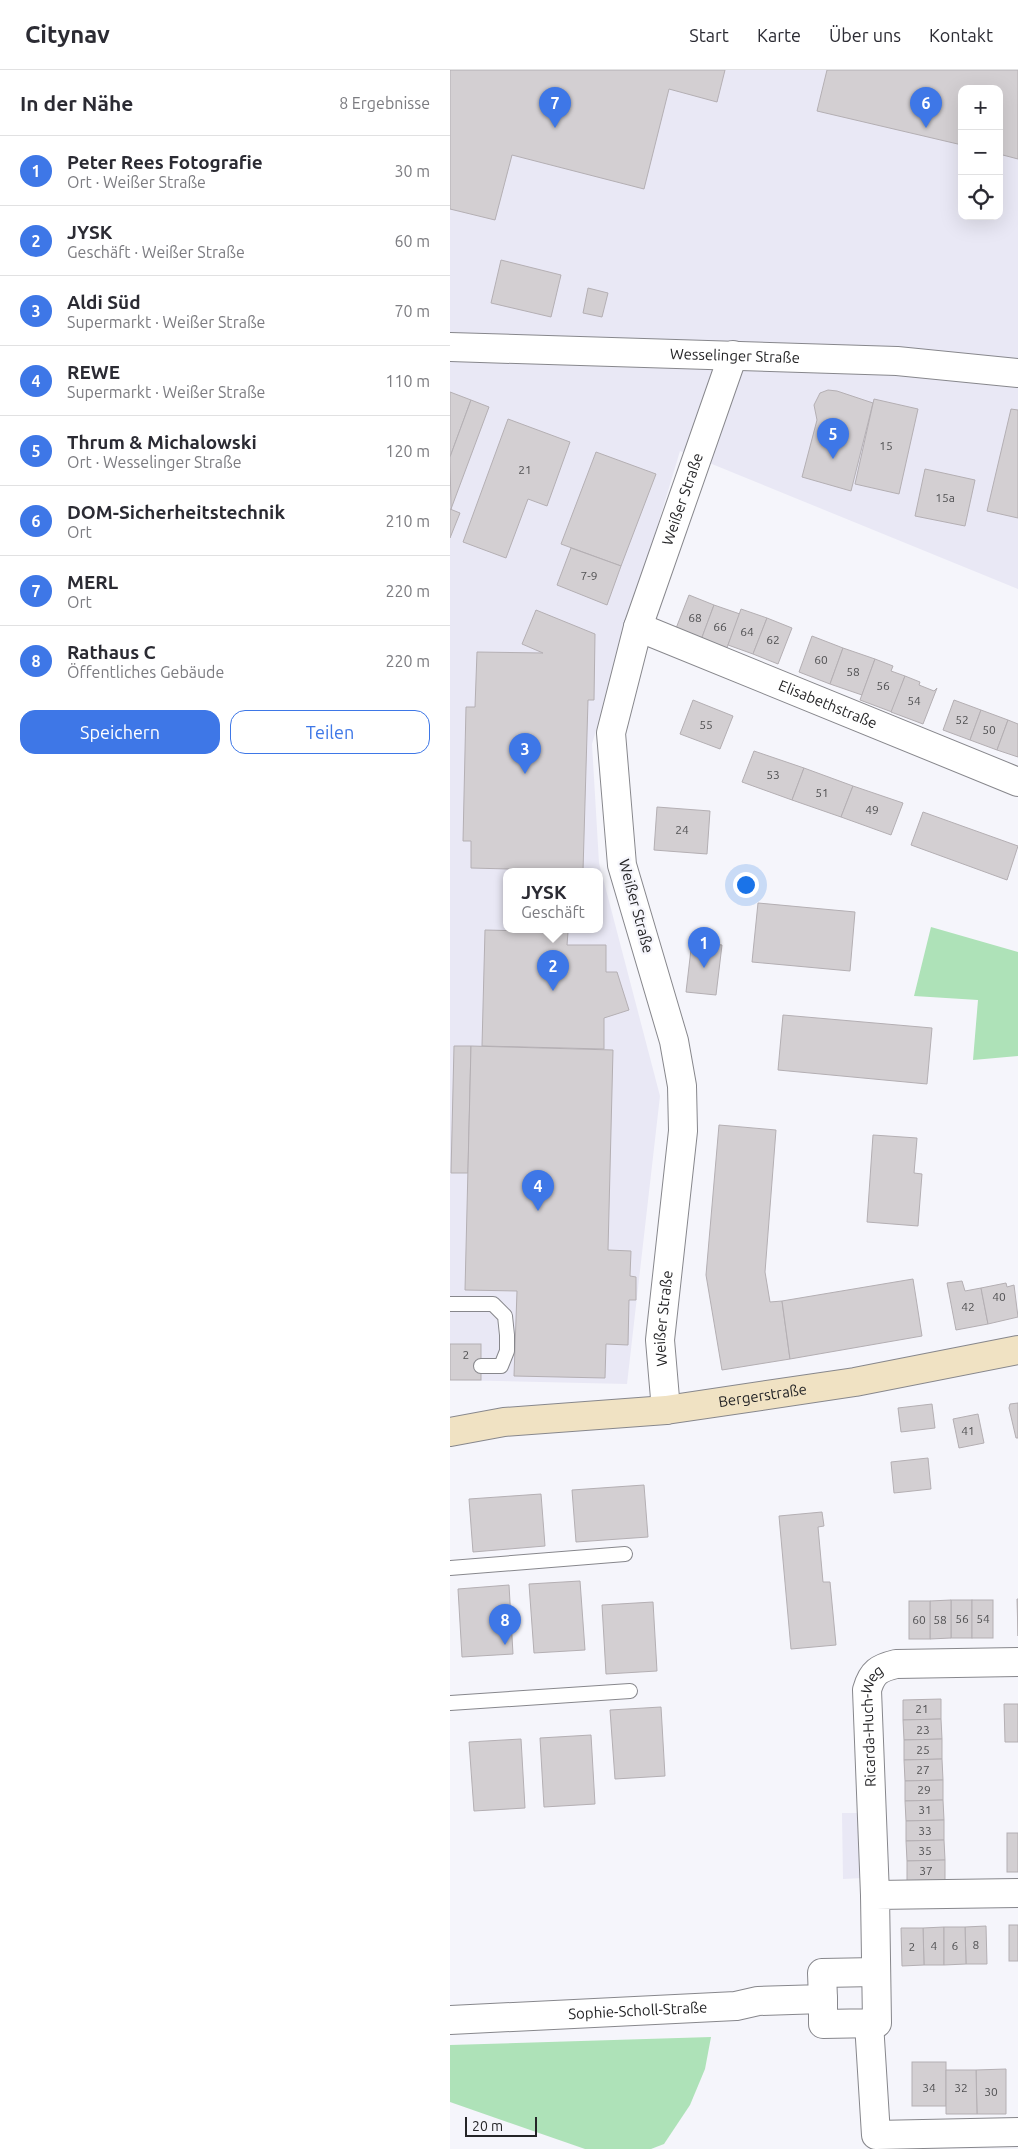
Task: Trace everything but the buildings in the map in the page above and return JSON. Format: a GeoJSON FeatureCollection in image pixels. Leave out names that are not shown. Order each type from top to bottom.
{"type":"FeatureCollection","features":[{"type":"Feature","properties":{"kind":"street","name":"Wesselinger Straße"},"geometry":{"type":"LineString","coordinates":[[450,347],[897,361],[1018,374]]}},
{"type":"Feature","properties":{"kind":"street","name":"Weißer Straße"},"geometry":{"type":"LineString","coordinates":[[666,1410],[660,1340],[683,1131],[682,1092],[674,1041],[622,865],[611,733],[638,627],[733,355]]}},
{"type":"Feature","properties":{"kind":"street","name":"Elisabethstraße"},"geometry":{"type":"LineString","coordinates":[[638,627],[1018,782]]}},
{"type":"Feature","properties":{"kind":"street","name":"Bergerstraße"},"geometry":{"type":"LineString","coordinates":[[450,1432],[504,1422],[666,1410],[855,1382],[1018,1350]]}},
{"type":"Feature","properties":{"kind":"street","name":"Bergerstraße"},"geometry":{"type":"LineString","coordinates":[[450,1415],[504,1422]]}},
{"type":"Feature","properties":{"kind":"street","name":"Ricarda-Huch-Weg"},"geometry":{"type":"LineString","coordinates":[[876,1972],[868,1690],[871,1676],[880,1668],[896,1664],[1018,1662]]}},
{"type":"Feature","properties":{"kind":"street"},"geometry":{"type":"LineString","coordinates":[[875,1896],[1018,1893]]}},
{"type":"Feature","properties":{"kind":"street"},"geometry":{"type":"LineString","coordinates":[[876,1972],[877,2024],[823,2024],[823,1999],[822,1973],[876,1972]]}},
{"type":"Feature","properties":{"kind":"street","name":"Sophie-Scholl-Straße"},"geometry":{"type":"LineString","coordinates":[[450,2020],[736,2006],[758,2001],[823,1999]]}},
{"type":"Feature","properties":{"kind":"street"},"geometry":{"type":"LineString","coordinates":[[869,2023],[876,2135],[1018,2132]]}},
{"type":"Feature","properties":{"kind":"lane"},"geometry":{"type":"LineString","coordinates":[[450,1304],[493,1304],[505,1316],[507,1351],[501,1366],[481,1366]]}},
{"type":"Feature","properties":{"kind":"lane"},"geometry":{"type":"LineString","coordinates":[[450,1568],[626,1554]]}},
{"type":"Feature","properties":{"kind":"lane"},"geometry":{"type":"LineString","coordinates":[[450,1703],[630,1691]]}},
{"type":"Feature","properties":{"kind":"shaded area"},"geometry":{"type":"Polygon","coordinates":[[[450,70],[1018,70],[1018,589],[680,451],[592,744],[600,868],[503,868],[503,933],[603,933],[603,878],[660,1096],[627,1384],[450,1380],[450,70]]]}},
{"type":"Feature","properties":{"kind":"shaded area"},"geometry":{"type":"Polygon","coordinates":[[[842,1813],[862,1813],[863,1878],[843,1879],[842,1813]]]}},
{"type":"Feature","properties":{"kind":"green space"},"geometry":{"type":"Polygon","coordinates":[[[931,927],[1018,952],[1018,1056],[973,1060],[978,1000],[914,996],[931,927]]]}},
{"type":"Feature","properties":{"kind":"green space"},"geometry":{"type":"Polygon","coordinates":[[[711,2037],[705,2069],[690,2105],[664,2144],[651,2149],[585,2149],[450,2102],[450,2045],[711,2037]]]}},
{"type":"Feature","properties":{"kind":"place","name":"MERL"},"geometry":{"type":"Point","coordinates":[555,128]}},
{"type":"Feature","properties":{"kind":"place","name":"DOM-Sicherheitstechnik"},"geometry":{"type":"Point","coordinates":[926,128]}},
{"type":"Feature","properties":{"kind":"place","name":"Thrum & Michalowski"},"geometry":{"type":"Point","coordinates":[833,459]}},
{"type":"Feature","properties":{"kind":"place","name":"Aldi Süd"},"geometry":{"type":"Point","coordinates":[525,774]}},
{"type":"Feature","properties":{"kind":"place","name":"Peter Rees Fotografie"},"geometry":{"type":"Point","coordinates":[704,968]}},
{"type":"Feature","properties":{"kind":"place","name":"JYSK"},"geometry":{"type":"Point","coordinates":[553,991]}},
{"type":"Feature","properties":{"kind":"place","name":"REWE"},"geometry":{"type":"Point","coordinates":[538,1211]}},
{"type":"Feature","properties":{"kind":"place","name":"Rathaus C"},"geometry":{"type":"Point","coordinates":[505,1645]}}]}
